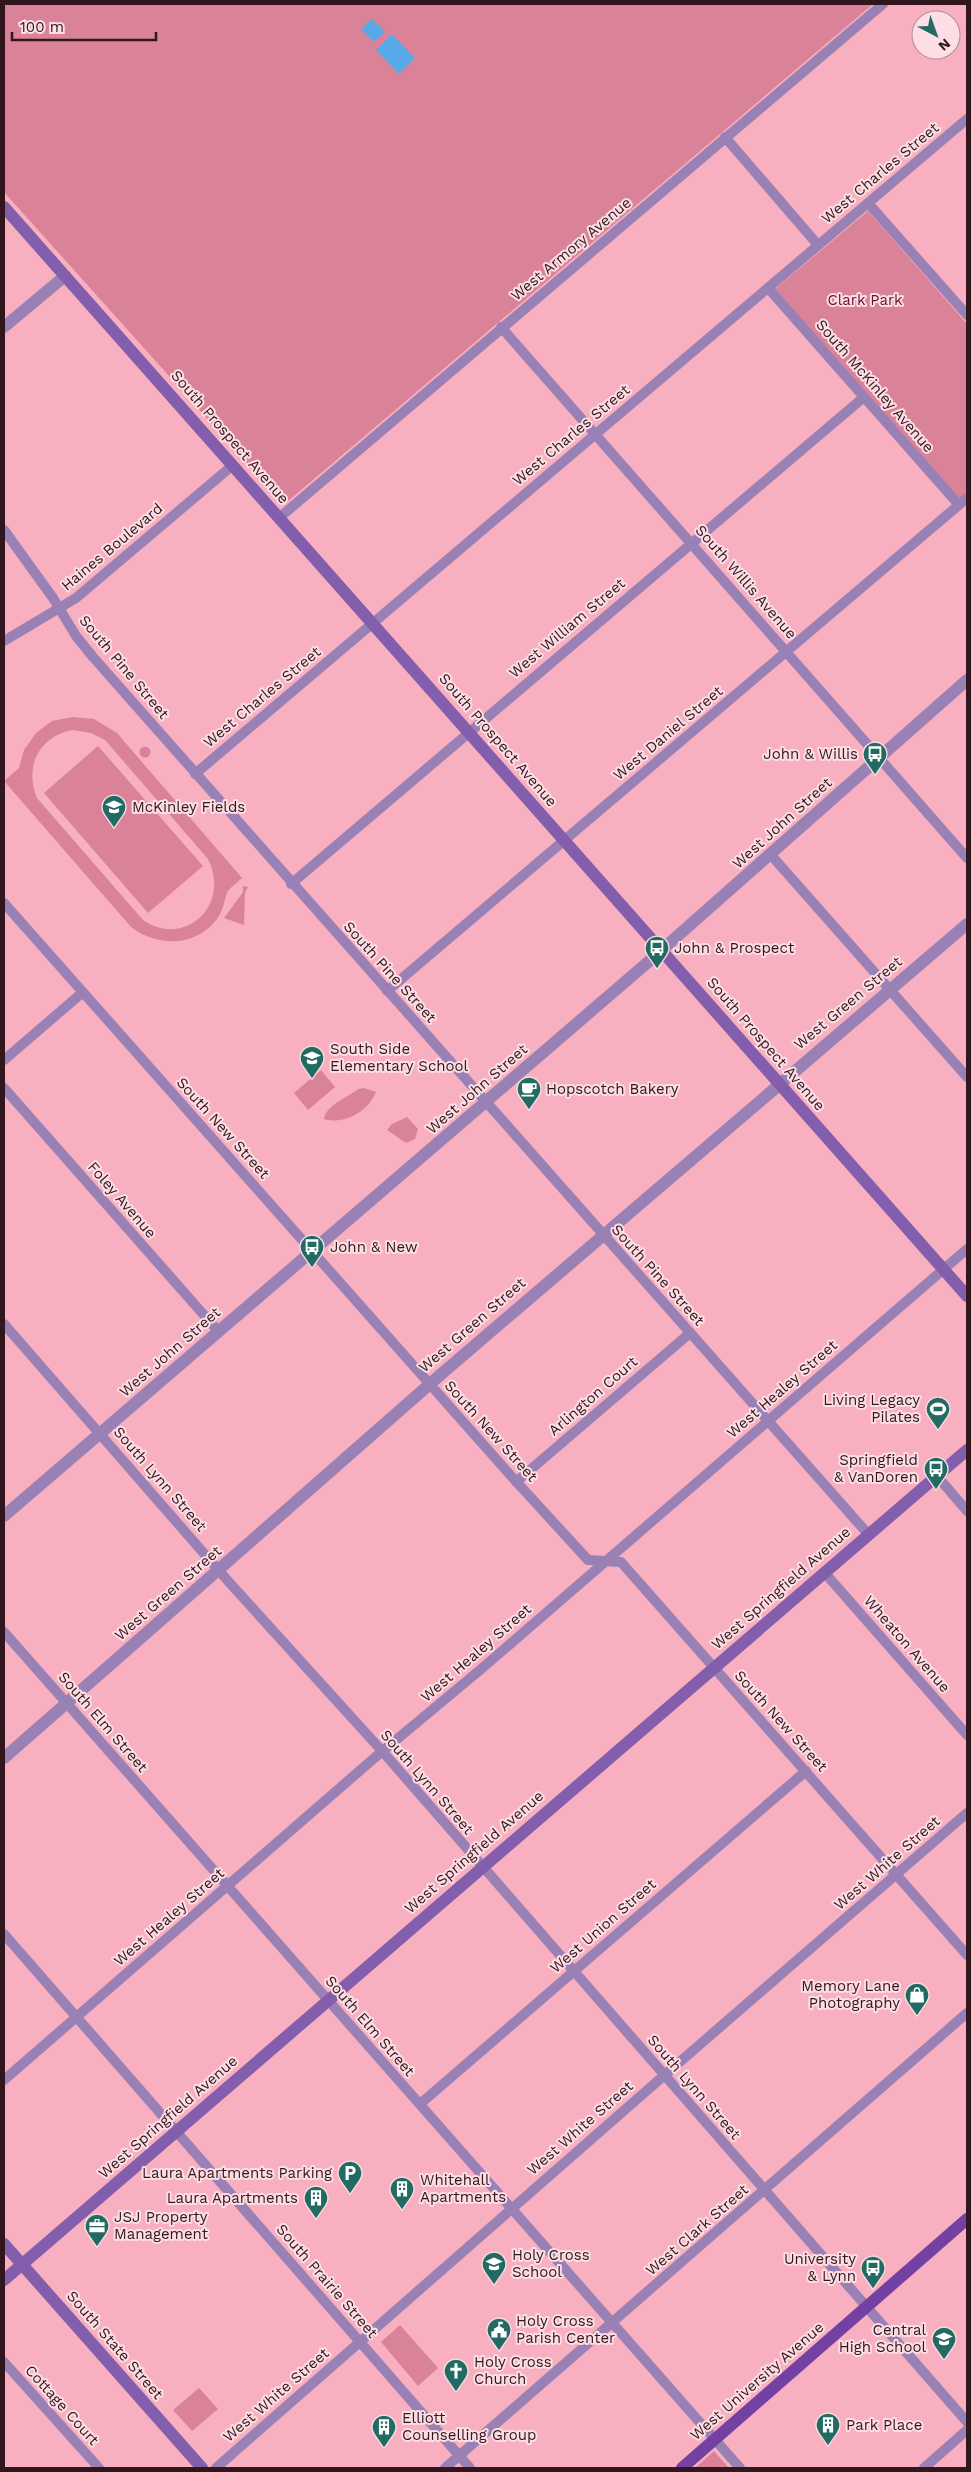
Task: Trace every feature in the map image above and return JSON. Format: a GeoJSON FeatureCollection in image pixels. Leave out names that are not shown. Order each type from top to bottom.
{"type":"FeatureCollection","features":[{"type":"Feature","properties":{"kind":"main road","name":"South Prospect Avenue"},"geometry":{"type":"LineString","coordinates":[[4,207],[967,1296]]}},
{"type":"Feature","properties":{"kind":"main road","name":"West Springfield Avenue"},"geometry":{"type":"LineString","coordinates":[[4,2280],[967,1450]]}},
{"type":"Feature","properties":{"kind":"main road","name":"West University Avenue"},"geometry":{"type":"LineString","coordinates":[[682,2468],[967,2219]]}},
{"type":"Feature","properties":{"kind":"main road","name":"South State Street"},"geometry":{"type":"LineString","coordinates":[[4,2244],[202,2468]]}},
{"type":"Feature","properties":{"kind":"street","name":"West Armory Avenue"},"geometry":{"type":"LineString","coordinates":[[279,518],[501,327],[883,4]]}},
{"type":"Feature","properties":{"kind":"street","name":"West Charles Street"},"geometry":{"type":"LineString","coordinates":[[194,774],[967,119]]}},
{"type":"Feature","properties":{"kind":"street"},"geometry":{"type":"LineString","coordinates":[[725,137],[818,246]]}},
{"type":"Feature","properties":{"kind":"street"},"geometry":{"type":"LineString","coordinates":[[868,203],[966,312]]}},
{"type":"Feature","properties":{"kind":"street"},"geometry":{"type":"LineString","coordinates":[[4,327],[65,276]]}},
{"type":"Feature","properties":{"kind":"street","name":"South McKinley Avenue"},"geometry":{"type":"LineString","coordinates":[[768,288],[864,397],[963,501]]}},
{"type":"Feature","properties":{"kind":"street","name":"South Willis Avenue"},"geometry":{"type":"LineString","coordinates":[[501,327],[692,542],[967,858]]}},
{"type":"Feature","properties":{"kind":"street","name":"West William Street"},"geometry":{"type":"LineString","coordinates":[[291,884],[864,397]]}},
{"type":"Feature","properties":{"kind":"street","name":"Haines Boulevard"},"geometry":{"type":"LineString","coordinates":[[4,642],[76,598],[232,465]]}},
{"type":"Feature","properties":{"kind":"street","name":"West Daniel Street"},"geometry":{"type":"LineString","coordinates":[[387,991],[963,501]]}},
{"type":"Feature","properties":{"kind":"street","name":"South Pine Street"},"geometry":{"type":"LineString","coordinates":[[4,530],[60,609],[76,636],[93,657],[291,884],[487,1102],[602,1235],[868,1534]]}},
{"type":"Feature","properties":{"kind":"street","name":"West John Street"},"geometry":{"type":"LineString","coordinates":[[4,1516],[487,1102],[771,855],[967,680]]}},
{"type":"Feature","properties":{"kind":"street"},"geometry":{"type":"LineString","coordinates":[[771,855],[967,1077]]}},
{"type":"Feature","properties":{"kind":"street","name":"South New Street"},"geometry":{"type":"LineString","coordinates":[[4,903],[516,1482],[587,1559],[606,1562],[616,1560],[620,1562],[967,1955]]}},
{"type":"Feature","properties":{"kind":"street","name":"West Green Street"},"geometry":{"type":"LineString","coordinates":[[4,1758],[602,1235],[967,924]]}},
{"type":"Feature","properties":{"kind":"street"},"geometry":{"type":"LineString","coordinates":[[4,1060],[83,992]]}},
{"type":"Feature","properties":{"kind":"street","name":"Foley Avenue"},"geometry":{"type":"LineString","coordinates":[[4,1088],[218,1331]]}},
{"type":"Feature","properties":{"kind":"street","name":"West Healey Street"},"geometry":{"type":"LineString","coordinates":[[4,2080],[967,1249]]}},
{"type":"Feature","properties":{"kind":"street","name":"South Lynn Street"},"geometry":{"type":"LineString","coordinates":[[4,1324],[218,1570],[383,1752],[481,1867],[967,2422]]}},
{"type":"Feature","properties":{"kind":"street","name":"Arlington Court"},"geometry":{"type":"LineString","coordinates":[[516,1482],[690,1333]]}},
{"type":"Feature","properties":{"kind":"street"},"geometry":{"type":"LineString","coordinates":[[936,1476],[967,1511]]}},
{"type":"Feature","properties":{"kind":"street","name":"Wheaton Avenue"},"geometry":{"type":"LineString","coordinates":[[824,1572],[967,1735]]}},
{"type":"Feature","properties":{"kind":"street","name":"South Elm Street"},"geometry":{"type":"LineString","coordinates":[[4,1632],[740,2468]]}},
{"type":"Feature","properties":{"kind":"street","name":"West Union Street"},"geometry":{"type":"LineString","coordinates":[[420,2104],[806,1771]]}},
{"type":"Feature","properties":{"kind":"street","name":"West White Street"},"geometry":{"type":"LineString","coordinates":[[216,2468],[664,2075],[967,1813]]}},
{"type":"Feature","properties":{"kind":"street","name":"South Prairie Street"},"geometry":{"type":"LineString","coordinates":[[4,1934],[470,2468]]}},
{"type":"Feature","properties":{"kind":"street","name":"West Clark Street"},"geometry":{"type":"LineString","coordinates":[[445,2468],[967,2013]]}},
{"type":"Feature","properties":{"kind":"street","name":"Cottage Court"},"geometry":{"type":"LineString","coordinates":[[4,2362],[99,2468]]}},
{"type":"Feature","properties":{"kind":"street"},"geometry":{"type":"LineString","coordinates":[[924,2468],[967,2430]]}},
{"type":"Feature","properties":{"kind":"green space"},"geometry":{"type":"Polygon","coordinates":[[[4,4],[873,4],[287,502],[282,502],[4,192],[4,4]]]}},
{"type":"Feature","properties":{"kind":"green space","name":"Clark Park"},"geometry":{"type":"Polygon","coordinates":[[[868,211],[967,324],[967,493],[960,500],[775,289],[868,211]]]}},
{"type":"Feature","properties":{"kind":"green space"},"geometry":{"type":"Polygon","coordinates":[[[73,717],[94,719],[117,733],[242,878],[228,891],[219,916],[201,934],[189,939],[165,941],[142,934],[131,927],[4,781],[19,768],[24,750],[36,733],[52,721],[73,717]],[[73,730],[61,733],[43,746],[37,755],[32,775],[37,798],[143,920],[159,928],[175,929],[189,925],[200,917],[209,906],[214,892],[214,876],[208,859],[105,740],[91,733],[73,730]]]}},
{"type":"Feature","properties":{"kind":"green space"},"geometry":{"type":"Polygon","coordinates":[[[98,746],[203,866],[148,913],[44,793],[98,746]]]}},
{"type":"Feature","properties":{"kind":"green space"},"geometry":{"type":"Polygon","coordinates":[[[145,746],[151,752],[145,758],[139,752],[145,746]]]}},
{"type":"Feature","properties":{"kind":"green space"},"geometry":{"type":"Polygon","coordinates":[[[243,886],[248,887],[245,893],[244,925],[224,918],[243,892],[243,886]]]}},
{"type":"Feature","properties":{"kind":"green space"},"geometry":{"type":"Polygon","coordinates":[[[321,1070],[335,1087],[308,1110],[294,1093],[321,1070]]]}},
{"type":"Feature","properties":{"kind":"green space"},"geometry":{"type":"Polygon","coordinates":[[[364,1088],[376,1092],[367,1106],[361,1111],[339,1120],[324,1119],[333,1105],[358,1089],[364,1088]]]}},
{"type":"Feature","properties":{"kind":"green space"},"geometry":{"type":"Polygon","coordinates":[[[407,1117],[418,1129],[415,1139],[406,1143],[387,1130],[392,1124],[407,1117]]]}},
{"type":"Feature","properties":{"kind":"green space"},"geometry":{"type":"Polygon","coordinates":[[[400,2325],[438,2368],[418,2386],[381,2342],[400,2325]]]}},
{"type":"Feature","properties":{"kind":"green space"},"geometry":{"type":"Polygon","coordinates":[[[199,2388],[218,2409],[192,2431],[173,2410],[199,2388]]]}},
{"type":"Feature","properties":{"kind":"green space"},"geometry":{"type":"Polygon","coordinates":[[[714,2451],[729,2468],[695,2468],[714,2451]]]}},
{"type":"Feature","properties":{"kind":"water"},"geometry":{"type":"Polygon","coordinates":[[[372,19],[385,32],[374,42],[361,29],[372,19]]]}},
{"type":"Feature","properties":{"kind":"water"},"geometry":{"type":"Polygon","coordinates":[[[392,34],[415,58],[399,74],[376,50],[392,34]]]}},
{"type":"Feature","properties":{"kind":"place","name":"John & Willis"},"geometry":{"type":"Point","coordinates":[875,775]}},
{"type":"Feature","properties":{"kind":"place","name":"McKinley Fields"},"geometry":{"type":"Point","coordinates":[114,828]}},
{"type":"Feature","properties":{"kind":"place","name":"John & Prospect"},"geometry":{"type":"Point","coordinates":[657,969]}},
{"type":"Feature","properties":{"kind":"place","name":"South Side Elementary School"},"geometry":{"type":"Point","coordinates":[312,1079]}},
{"type":"Feature","properties":{"kind":"place","name":"Hopscotch Bakery"},"geometry":{"type":"Point","coordinates":[529,1110]}},
{"type":"Feature","properties":{"kind":"place","name":"John & New"},"geometry":{"type":"Point","coordinates":[312,1268]}},
{"type":"Feature","properties":{"kind":"place","name":"Living Legacy Pilates"},"geometry":{"type":"Point","coordinates":[938,1430]}},
{"type":"Feature","properties":{"kind":"place","name":"Springfield & VanDoren"},"geometry":{"type":"Point","coordinates":[936,1490]}},
{"type":"Feature","properties":{"kind":"place","name":"Memory Lane Photography"},"geometry":{"type":"Point","coordinates":[917,2016]}},
{"type":"Feature","properties":{"kind":"place","name":"Laura Apartments Parking"},"geometry":{"type":"Point","coordinates":[350,2194]}},
{"type":"Feature","properties":{"kind":"place","name":"Whitehall Apartments"},"geometry":{"type":"Point","coordinates":[402,2210]}},
{"type":"Feature","properties":{"kind":"place","name":"Laura Apartments"},"geometry":{"type":"Point","coordinates":[316,2219]}},
{"type":"Feature","properties":{"kind":"place","name":"JSJ Property Management"},"geometry":{"type":"Point","coordinates":[97,2247]}},
{"type":"Feature","properties":{"kind":"place","name":"Holy Cross School"},"geometry":{"type":"Point","coordinates":[494,2285]}},
{"type":"Feature","properties":{"kind":"place","name":"University & Lynn"},"geometry":{"type":"Point","coordinates":[873,2289]}},
{"type":"Feature","properties":{"kind":"place","name":"Holy Cross Parish Center"},"geometry":{"type":"Point","coordinates":[499,2351]}},
{"type":"Feature","properties":{"kind":"place","name":"Central High School"},"geometry":{"type":"Point","coordinates":[944,2360]}},
{"type":"Feature","properties":{"kind":"place","name":"Holy Cross Church"},"geometry":{"type":"Point","coordinates":[456,2392]}},
{"type":"Feature","properties":{"kind":"place","name":"Park Place"},"geometry":{"type":"Point","coordinates":[828,2446]}},
{"type":"Feature","properties":{"kind":"place","name":"Elliott Counselling Group"},"geometry":{"type":"Point","coordinates":[384,2448]}}]}
